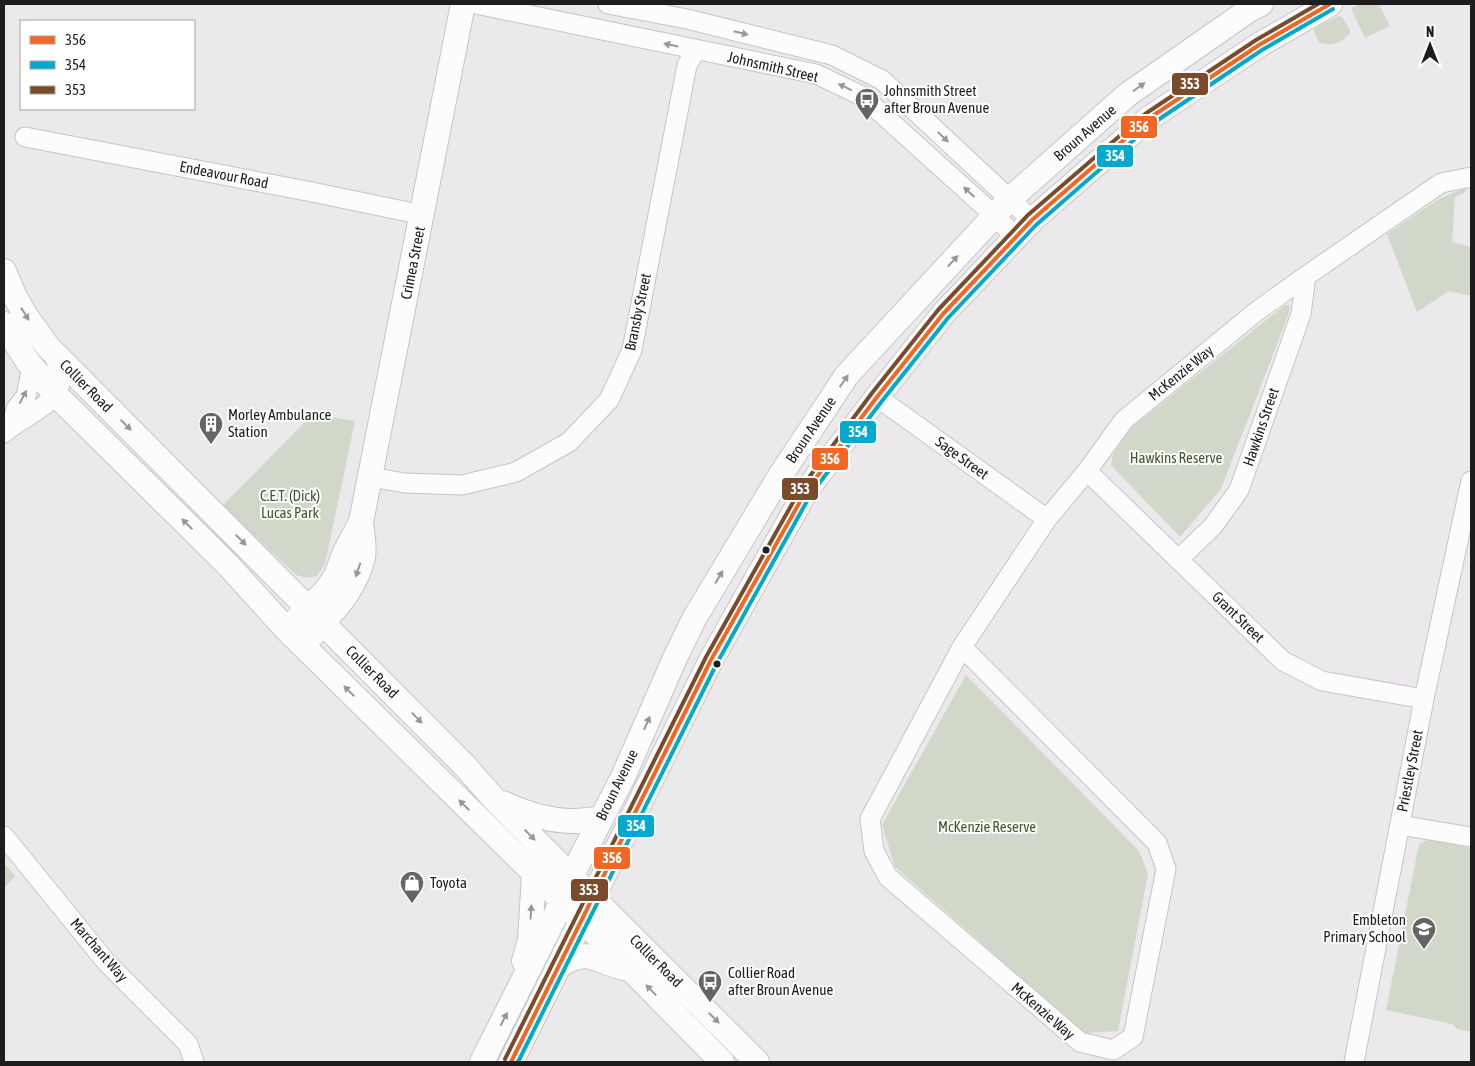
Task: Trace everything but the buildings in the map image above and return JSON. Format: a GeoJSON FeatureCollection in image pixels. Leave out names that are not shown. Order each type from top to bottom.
{"type":"FeatureCollection","features":[{"type":"Feature","properties":{"kind":"main road","name":"Crimea Street"},"geometry":{"type":"LineString","coordinates":[[294,638],[315,615],[334,611],[352,587],[363,555],[361,522],[463,4]]}},
{"type":"Feature","properties":{"kind":"main road","name":"Broun Avenue"},"geometry":{"type":"LineString","coordinates":[[482,1062],[572,876],[623,776],[694,619],[778,479],[847,375],[1003,207],[1128,95],[1249,10],[1261,4]]}},
{"type":"Feature","properties":{"kind":"main road","name":"Broun Avenue"},"geometry":{"type":"LineString","coordinates":[[511,1062],[711,660],[806,491],[876,397],[943,314],[1032,220],[1148,119],[1260,45],[1330,4]]}},
{"type":"Feature","properties":{"kind":"main road","name":"Collier Road"},"geometry":{"type":"LineString","coordinates":[[4,271],[14,295],[26,316],[54,354],[757,1062]]}},
{"type":"Feature","properties":{"kind":"main road","name":"Collier Road"},"geometry":{"type":"LineString","coordinates":[[4,324],[32,367],[55,394],[228,565],[294,638],[562,900],[722,1062]]}},
{"type":"Feature","properties":{"kind":"main road"},"geometry":{"type":"LineString","coordinates":[[495,800],[527,813],[553,819],[576,822],[601,818]]}},
{"type":"Feature","properties":{"kind":"main road"},"geometry":{"type":"LineString","coordinates":[[516,994],[530,940],[534,874]]}},
{"type":"Feature","properties":{"kind":"main road"},"geometry":{"type":"LineString","coordinates":[[560,965],[572,958],[586,955],[600,959],[610,965],[631,970]]}},
{"type":"Feature","properties":{"kind":"street","name":"Johnsmith Street"},"geometry":{"type":"LineString","coordinates":[[476,4],[816,74],[862,96],[1003,207],[1032,220]]}},
{"type":"Feature","properties":{"kind":"street","name":"Johnsmith Street"},"geometry":{"type":"LineString","coordinates":[[608,4],[687,12],[832,55],[882,80],[1003,207],[1016,238]]}},
{"type":"Feature","properties":{"kind":"street","name":"Bransby Street"},"geometry":{"type":"LineString","coordinates":[[370,477],[405,483],[462,485],[516,472],[569,442],[609,400],[632,350],[687,65],[696,50]]}},
{"type":"Feature","properties":{"kind":"street","name":"Endeavour Road"},"geometry":{"type":"LineString","coordinates":[[25,137],[304,190],[422,215]]}},
{"type":"Feature","properties":{"kind":"street","name":"McKenzie Way"},"geometry":{"type":"LineString","coordinates":[[962,647],[1157,843],[1166,869],[1133,1037],[1113,1050],[1080,1042],[888,877],[874,851],[870,819],[962,647],[1047,519],[1087,472],[1124,420],[1257,311],[1306,276],[1442,183],[1471,177]]}},
{"type":"Feature","properties":{"kind":"street","name":"Hawkins Street"},"geometry":{"type":"LineString","coordinates":[[1179,559],[1213,526],[1240,488],[1301,314],[1306,276]]}},
{"type":"Feature","properties":{"kind":"street"},"geometry":{"type":"LineString","coordinates":[[8,429],[30,416],[55,394],[60,381],[54,354]]}},
{"type":"Feature","properties":{"kind":"street"},"geometry":{"type":"LineString","coordinates":[[8,429],[16,408],[26,396],[32,367]]}},
{"type":"Feature","properties":{"kind":"street","name":"Sage Street"},"geometry":{"type":"LineString","coordinates":[[876,397],[1047,519]]}},
{"type":"Feature","properties":{"kind":"street","name":"Grant Street"},"geometry":{"type":"LineString","coordinates":[[1087,472],[1283,661],[1322,681],[1424,699]]}},
{"type":"Feature","properties":{"kind":"street","name":"Priestley Street"},"geometry":{"type":"LineString","coordinates":[[1354,1062],[1424,699],[1471,482]]}},
{"type":"Feature","properties":{"kind":"street"},"geometry":{"type":"LineString","coordinates":[[1400,824],[1471,838]]}},
{"type":"Feature","properties":{"kind":"street","name":"Marchant Way"},"geometry":{"type":"LineString","coordinates":[[4,836],[107,963],[188,1044],[194,1062]]}},
{"type":"Feature","properties":{"kind":"green space"},"geometry":{"type":"Polygon","coordinates":[[[1359,4],[1379,4],[1390,26],[1365,38],[1352,11],[1352,8],[1359,4]]]}},
{"type":"Feature","properties":{"kind":"green space"},"geometry":{"type":"Polygon","coordinates":[[[1338,16],[1342,17],[1350,30],[1350,34],[1336,43],[1323,44],[1319,42],[1313,29],[1338,16]]]}},
{"type":"Feature","properties":{"kind":"green space"},"geometry":{"type":"Polygon","coordinates":[[[1465,188],[1466,192],[1455,197],[1452,242],[1471,247],[1471,296],[1449,291],[1417,312],[1387,234],[1439,199],[1465,188]]]}},
{"type":"Feature","properties":{"kind":"green space","name":"Hawkins Reserve"},"geometry":{"type":"Polygon","coordinates":[[[1285,305],[1290,307],[1288,316],[1221,489],[1180,537],[1111,465],[1113,454],[1132,427],[1285,305]]]}},
{"type":"Feature","properties":{"kind":"green space","name":"C.E.T. (Dick) Lucas Park"},"geometry":{"type":"Polygon","coordinates":[[[313,414],[355,421],[325,564],[317,576],[306,578],[296,575],[222,506],[313,414]]]}},
{"type":"Feature","properties":{"kind":"green space","name":"McKenzie Reserve"},"geometry":{"type":"Polygon","coordinates":[[[966,675],[1139,851],[1148,874],[1118,1031],[1084,1033],[895,867],[882,825],[966,675]]]}},
{"type":"Feature","properties":{"kind":"green space"},"geometry":{"type":"Polygon","coordinates":[[[1429,839],[1471,848],[1471,1032],[1457,1029],[1452,1024],[1386,1010],[1419,844],[1429,839]]]}},
{"type":"Feature","properties":{"kind":"green space"},"geometry":{"type":"Polygon","coordinates":[[[4,863],[15,876],[4,888],[4,863]]]}},
{"type":"Feature","properties":{"kind":"transit line","name":"353"},"geometry":{"type":"LineString","coordinates":[[505,1059],[706,657],[801,488],[872,393],[938,310],[1028,215],[1145,114],[1256,40],[1318,4]]}},
{"type":"Feature","properties":{"kind":"transit line","name":"356"},"geometry":{"type":"LineString","coordinates":[[511,1062],[711,660],[806,491],[877,397],[943,314],[1032,220],[1148,119],[1259,45],[1330,4]]}},
{"type":"Feature","properties":{"kind":"transit line","name":"354"},"geometry":{"type":"LineString","coordinates":[[518,1062],[717,663],[811,494],[882,401],[948,318],[1036,225],[1152,124],[1262,50],[1333,9]]}},
{"type":"Feature","properties":{"kind":"place","name":"Johnsmith Street after Broun Avenue"},"geometry":{"type":"Point","coordinates":[867,121]}},
{"type":"Feature","properties":{"kind":"place","name":"Morley Ambulance Station"},"geometry":{"type":"Point","coordinates":[211,445]}},
{"type":"Feature","properties":{"kind":"place","name":"Toyota"},"geometry":{"type":"Point","coordinates":[412,904]}},
{"type":"Feature","properties":{"kind":"place","name":"Embleton Primary School"},"geometry":{"type":"Point","coordinates":[1424,950]}},
{"type":"Feature","properties":{"kind":"place","name":"Collier Road after Broun Avenue"},"geometry":{"type":"Point","coordinates":[710,1003]}}]}
